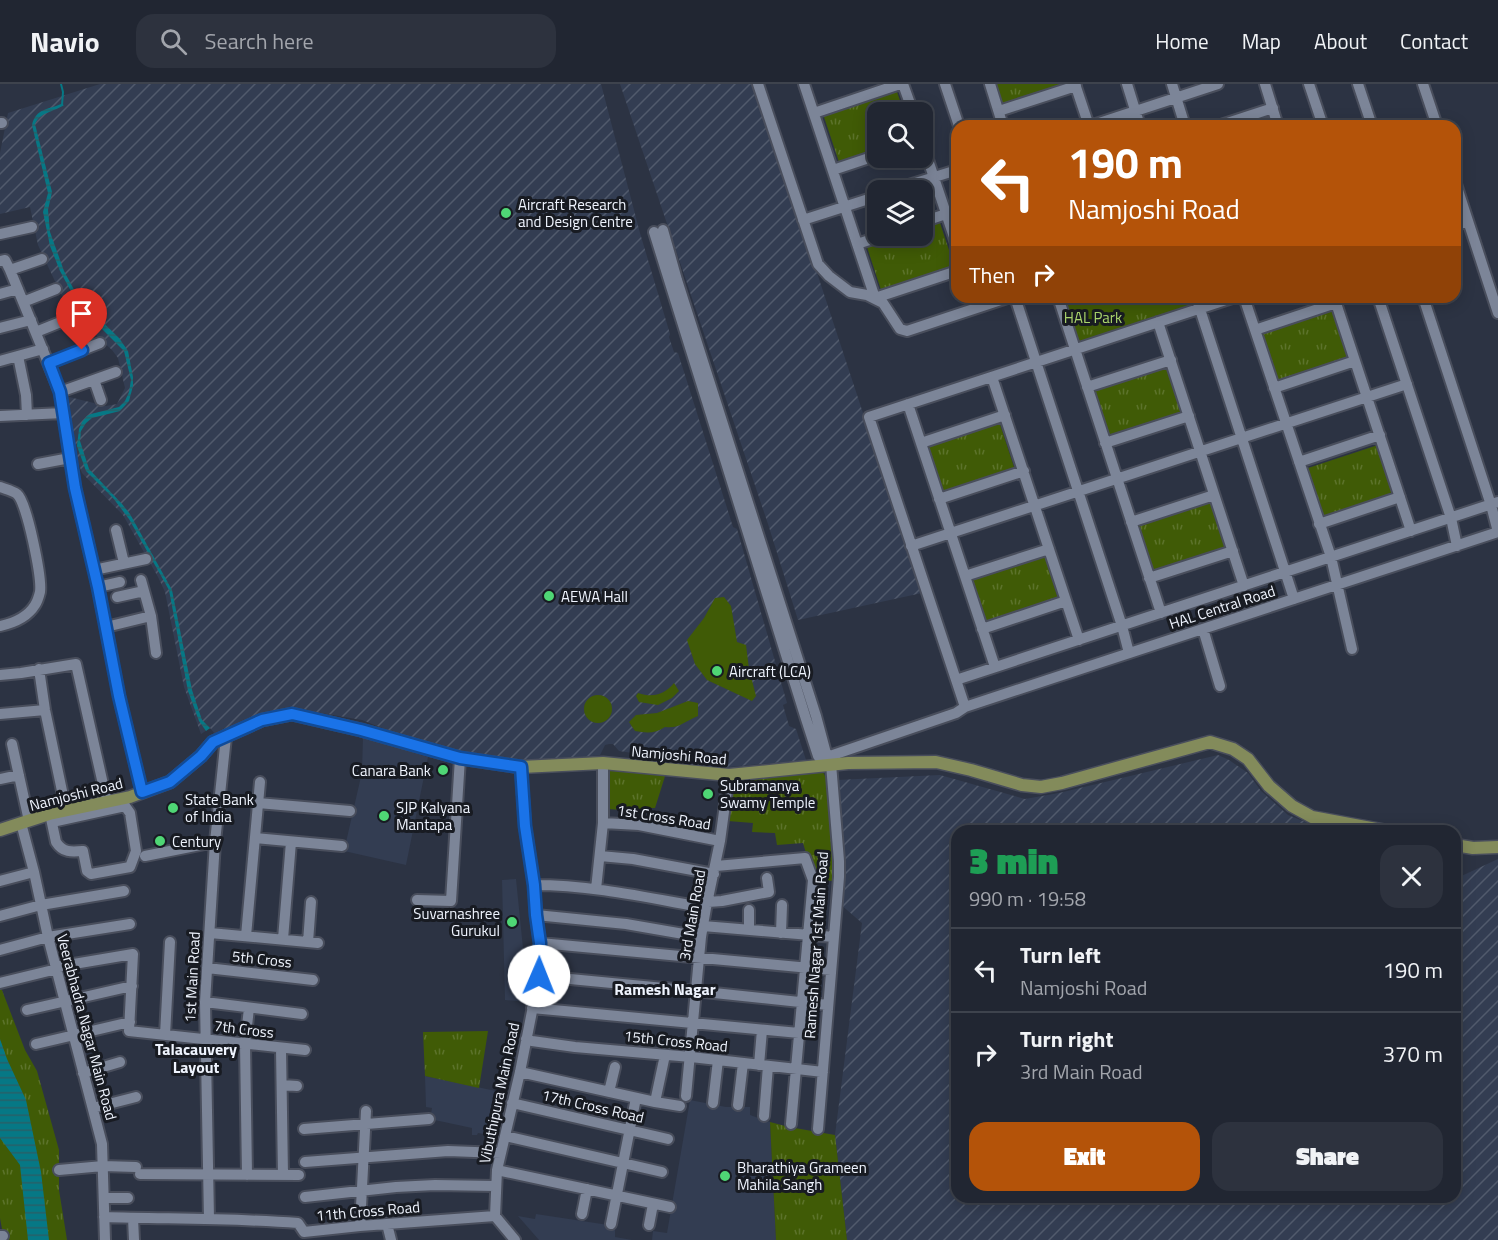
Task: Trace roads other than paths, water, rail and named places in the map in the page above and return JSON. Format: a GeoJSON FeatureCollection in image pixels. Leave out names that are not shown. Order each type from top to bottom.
{"type":"FeatureCollection","features":[{"type":"Feature","properties":{"kind":"main road","name":"Namjoshi Road"},"geometry":{"type":"LineString","coordinates":[[0,830],[25,822],[51,818],[66,810],[107,802],[124,802],[142,792],[170,782],[201,756],[213,742],[262,720],[292,714],[361,730],[460,758],[521,767],[603,763],[729,775],[828,762],[936,762],[1022,785],[1041,787],[1210,742],[1233,749],[1248,759],[1269,786],[1292,806],[1312,816],[1357,825]]}},
{"type":"Feature","properties":{"kind":"main road"},"geometry":{"type":"LineString","coordinates":[[1461,845],[1473,848],[1498,847]]}},
{"type":"Feature","properties":{"kind":"street"},"geometry":{"type":"LineString","coordinates":[[804,84],[875,298]]}},
{"type":"Feature","properties":{"kind":"street"},"geometry":{"type":"LineString","coordinates":[[814,113],[902,84],[909,102]]}},
{"type":"Feature","properties":{"kind":"street"},"geometry":{"type":"LineString","coordinates":[[945,84],[957,120]]}},
{"type":"Feature","properties":{"kind":"street"},"geometry":{"type":"LineString","coordinates":[[990,84],[1001,120]]}},
{"type":"Feature","properties":{"kind":"street"},"geometry":{"type":"LineString","coordinates":[[1127,84],[1138,120]]}},
{"type":"Feature","properties":{"kind":"street"},"geometry":{"type":"LineString","coordinates":[[1172,84],[1183,120]]}},
{"type":"Feature","properties":{"kind":"street"},"geometry":{"type":"LineString","coordinates":[[1108,120],[1218,84]]}},
{"type":"Feature","properties":{"kind":"street"},"geometry":{"type":"LineString","coordinates":[[1265,84],[1276,120]]}},
{"type":"Feature","properties":{"kind":"street"},"geometry":{"type":"LineString","coordinates":[[1309,84],[1321,120]]}},
{"type":"Feature","properties":{"kind":"street"},"geometry":{"type":"LineString","coordinates":[[1358,84],[1370,120]]}},
{"type":"Feature","properties":{"kind":"street"},"geometry":{"type":"LineString","coordinates":[[1423,84],[1435,120]]}},
{"type":"Feature","properties":{"kind":"street"},"geometry":{"type":"LineString","coordinates":[[760,85],[818,264],[829,276],[850,292],[875,298],[882,303],[900,329],[907,331],[974,303]]}},
{"type":"Feature","properties":{"kind":"street"},"geometry":{"type":"LineString","coordinates":[[999,111],[1076,85],[1087,120]]}},
{"type":"Feature","properties":{"kind":"street"},"geometry":{"type":"LineString","coordinates":[[1236,120],[1273,108]]}},
{"type":"Feature","properties":{"kind":"street"},"geometry":{"type":"LineString","coordinates":[[833,170],[867,159]]}},
{"type":"Feature","properties":{"kind":"street"},"geometry":{"type":"LineString","coordinates":[[931,168],[951,229]]}},
{"type":"Feature","properties":{"kind":"street"},"geometry":{"type":"LineString","coordinates":[[925,180],[951,172]]}},
{"type":"Feature","properties":{"kind":"street"},"geometry":{"type":"LineString","coordinates":[[803,220],[867,199]]}},
{"type":"Feature","properties":{"kind":"street"},"geometry":{"type":"LineString","coordinates":[[1461,199],[1498,313]]}},
{"type":"Feature","properties":{"kind":"street"},"geometry":{"type":"LineString","coordinates":[[933,218],[946,214]]}},
{"type":"Feature","properties":{"kind":"street"},"geometry":{"type":"LineString","coordinates":[[1461,223],[1468,221]]}},
{"type":"Feature","properties":{"kind":"street"},"geometry":{"type":"LineString","coordinates":[[0,234],[32,227]]}},
{"type":"Feature","properties":{"kind":"street"},"geometry":{"type":"LineString","coordinates":[[658,231],[818,756],[828,762]]}},
{"type":"Feature","properties":{"kind":"street"},"geometry":{"type":"LineString","coordinates":[[857,244],[867,241]]}},
{"type":"Feature","properties":{"kind":"street"},"geometry":{"type":"LineString","coordinates":[[0,248],[60,392],[75,488],[142,792]]}},
{"type":"Feature","properties":{"kind":"street"},"geometry":{"type":"LineString","coordinates":[[5,264],[42,259]]}},
{"type":"Feature","properties":{"kind":"street"},"geometry":{"type":"LineString","coordinates":[[875,298],[951,273]]}},
{"type":"Feature","properties":{"kind":"street"},"geometry":{"type":"LineString","coordinates":[[0,294],[18,289]]}},
{"type":"Feature","properties":{"kind":"street"},"geometry":{"type":"LineString","coordinates":[[23,302],[56,289]]}},
{"type":"Feature","properties":{"kind":"street"},"geometry":{"type":"LineString","coordinates":[[1017,303],[1129,653]]}},
{"type":"Feature","properties":{"kind":"street"},"geometry":{"type":"LineString","coordinates":[[1060,303],[1161,613]]}},
{"type":"Feature","properties":{"kind":"street"},"geometry":{"type":"LineString","coordinates":[[1198,303],[1294,599]]}},
{"type":"Feature","properties":{"kind":"street"},"geometry":{"type":"LineString","coordinates":[[961,710],[956,680],[869,417],[1218,303]]}},
{"type":"Feature","properties":{"kind":"street"},"geometry":{"type":"LineString","coordinates":[[1246,303],[1331,557],[1352,649]]}},
{"type":"Feature","properties":{"kind":"street"},"geometry":{"type":"LineString","coordinates":[[1255,330],[1327,303]]}},
{"type":"Feature","properties":{"kind":"street"},"geometry":{"type":"LineString","coordinates":[[1336,303],[1411,531]]}},
{"type":"Feature","properties":{"kind":"street"},"geometry":{"type":"LineString","coordinates":[[1380,303],[1451,518],[1457,546]]}},
{"type":"Feature","properties":{"kind":"street"},"geometry":{"type":"LineString","coordinates":[[1425,303],[1494,504],[1498,532]]}},
{"type":"Feature","properties":{"kind":"street"},"geometry":{"type":"LineString","coordinates":[[36,332],[74,317]]}},
{"type":"Feature","properties":{"kind":"street"},"geometry":{"type":"LineString","coordinates":[[0,328],[31,320]]}},
{"type":"Feature","properties":{"kind":"street"},"geometry":{"type":"LineString","coordinates":[[1158,322],[1244,586]]}},
{"type":"Feature","properties":{"kind":"street"},"geometry":{"type":"LineString","coordinates":[[49,363],[100,343]]}},
{"type":"Feature","properties":{"kind":"street"},"geometry":{"type":"LineString","coordinates":[[0,361],[43,349]]}},
{"type":"Feature","properties":{"kind":"street"},"geometry":{"type":"LineString","coordinates":[[18,356],[27,395],[27,415]]}},
{"type":"Feature","properties":{"kind":"street"},"geometry":{"type":"LineString","coordinates":[[1087,387],[1171,360]]}},
{"type":"Feature","properties":{"kind":"street"},"geometry":{"type":"LineString","coordinates":[[1274,388],[1355,362]]}},
{"type":"Feature","properties":{"kind":"street"},"geometry":{"type":"LineString","coordinates":[[60,392],[116,372]]}},
{"type":"Feature","properties":{"kind":"street"},"geometry":{"type":"LineString","coordinates":[[992,377],[1079,640]]}},
{"type":"Feature","properties":{"kind":"street"},"geometry":{"type":"LineString","coordinates":[[94,380],[101,400]]}},
{"type":"Feature","properties":{"kind":"street"},"geometry":{"type":"LineString","coordinates":[[911,546],[1407,384]]}},
{"type":"Feature","properties":{"kind":"street"},"geometry":{"type":"LineString","coordinates":[[908,404],[995,667]]}},
{"type":"Feature","properties":{"kind":"street"},"geometry":{"type":"LineString","coordinates":[[0,416],[63,413]]}},
{"type":"Feature","properties":{"kind":"street"},"geometry":{"type":"LineString","coordinates":[[921,443],[1005,415]]}},
{"type":"Feature","properties":{"kind":"street"},"geometry":{"type":"LineString","coordinates":[[1106,443],[1189,416]]}},
{"type":"Feature","properties":{"kind":"street"},"geometry":{"type":"LineString","coordinates":[[1299,462],[1380,435]]}},
{"type":"Feature","properties":{"kind":"street"},"geometry":{"type":"LineString","coordinates":[[38,464],[70,458]]}},
{"type":"Feature","properties":{"kind":"street"},"geometry":{"type":"LineString","coordinates":[[939,499],[1024,471]]}},
{"type":"Feature","properties":{"kind":"street"},"geometry":{"type":"LineString","coordinates":[[0,487],[17,494],[24,503],[40,585],[40,594],[34,606],[25,616],[13,624],[0,626]]}},
{"type":"Feature","properties":{"kind":"street"},"geometry":{"type":"LineString","coordinates":[[1131,522],[1214,495]]}},
{"type":"Feature","properties":{"kind":"street"},"geometry":{"type":"LineString","coordinates":[[1319,524],[1400,497]]}},
{"type":"Feature","properties":{"kind":"street"},"geometry":{"type":"LineString","coordinates":[[956,680],[1494,504]]}},
{"type":"Feature","properties":{"kind":"street"},"geometry":{"type":"LineString","coordinates":[[116,530],[124,563]]}},
{"type":"Feature","properties":{"kind":"street","name":"HAL Central Road"},"geometry":{"type":"LineString","coordinates":[[828,762],[961,710],[1498,532]]}},
{"type":"Feature","properties":{"kind":"street"},"geometry":{"type":"LineString","coordinates":[[965,576],[1049,549]]}},
{"type":"Feature","properties":{"kind":"street"},"geometry":{"type":"LineString","coordinates":[[1149,578],[1233,551]]}},
{"type":"Feature","properties":{"kind":"street"},"geometry":{"type":"LineString","coordinates":[[94,570],[146,559]]}},
{"type":"Feature","properties":{"kind":"street"},"geometry":{"type":"LineString","coordinates":[[98,587],[120,582]]}},
{"type":"Feature","properties":{"kind":"street"},"geometry":{"type":"LineString","coordinates":[[117,597],[143,586],[151,616],[156,653]]}},
{"type":"Feature","properties":{"kind":"street"},"geometry":{"type":"LineString","coordinates":[[982,629],[1066,601]]}},
{"type":"Feature","properties":{"kind":"street"},"geometry":{"type":"LineString","coordinates":[[106,627],[151,616]]}},
{"type":"Feature","properties":{"kind":"street"},"geometry":{"type":"LineString","coordinates":[[1203,629],[1220,686]]}},
{"type":"Feature","properties":{"kind":"street"},"geometry":{"type":"LineString","coordinates":[[0,675],[76,664],[107,802]]}},
{"type":"Feature","properties":{"kind":"street"},"geometry":{"type":"LineString","coordinates":[[39,669],[45,710],[66,810]]}},
{"type":"Feature","properties":{"kind":"street"},"geometry":{"type":"LineString","coordinates":[[0,714],[45,710]]}},
{"type":"Feature","properties":{"kind":"street","name":"1st Main Road"},"geometry":{"type":"LineString","coordinates":[[209,1219],[205,1002],[215,842],[226,737]]}},
{"type":"Feature","properties":{"kind":"street","name":"Veerabhadra Nagar Main Road"},"geometry":{"type":"LineString","coordinates":[[12,744],[48,938],[102,1144],[105,1240]]}},
{"type":"Feature","properties":{"kind":"street"},"geometry":{"type":"LineString","coordinates":[[417,900],[451,901],[460,758]]}},
{"type":"Feature","properties":{"kind":"street","name":"Ramesh Nagar 1st Main Road"},"geometry":{"type":"LineString","coordinates":[[818,1129],[839,861],[828,762]]}},
{"type":"Feature","properties":{"kind":"street"},"geometry":{"type":"LineString","coordinates":[[596,889],[603,823],[603,763]]}},
{"type":"Feature","properties":{"kind":"street","name":"Vibuthipura Main Road"},"geometry":{"type":"LineString","coordinates":[[495,1216],[497,1170],[539,976],[540,943],[525,826],[521,767]]}},
{"type":"Feature","properties":{"kind":"street"},"geometry":{"type":"LineString","coordinates":[[0,779],[19,775]]}},
{"type":"Feature","properties":{"kind":"street","name":"3rd Main Road"},"geometry":{"type":"LineString","coordinates":[[686,1096],[702,932],[720,841],[729,775]]}},
{"type":"Feature","properties":{"kind":"street"},"geometry":{"type":"LineString","coordinates":[[246,936],[260,782]]}},
{"type":"Feature","properties":{"kind":"street"},"geometry":{"type":"LineString","coordinates":[[124,802],[130,813],[136,851],[130,867],[91,874],[87,871],[83,851],[68,852],[58,845],[51,818],[124,802]]}},
{"type":"Feature","properties":{"kind":"street"},"geometry":{"type":"LineString","coordinates":[[258,803],[350,811]]}},
{"type":"Feature","properties":{"kind":"street","name":"1st Cross Road"},"geometry":{"type":"LineString","coordinates":[[603,823],[639,825],[720,841]]}},
{"type":"Feature","properties":{"kind":"street"},"geometry":{"type":"LineString","coordinates":[[255,838],[342,846]]}},
{"type":"Feature","properties":{"kind":"street"},"geometry":{"type":"LineString","coordinates":[[145,855],[215,842]]}},
{"type":"Feature","properties":{"kind":"street"},"geometry":{"type":"LineString","coordinates":[[283,939],[291,842]]}},
{"type":"Feature","properties":{"kind":"street"},"geometry":{"type":"LineString","coordinates":[[600,856],[715,870],[805,858],[813,880],[791,1124]]}},
{"type":"Feature","properties":{"kind":"street"},"geometry":{"type":"LineString","coordinates":[[0,881],[34,872]]}},
{"type":"Feature","properties":{"kind":"street"},"geometry":{"type":"LineString","coordinates":[[534,885],[564,885],[707,905],[769,892],[767,878]]}},
{"type":"Feature","properties":{"kind":"street"},"geometry":{"type":"LineString","coordinates":[[0,916],[41,905],[124,891]]}},
{"type":"Feature","properties":{"kind":"street"},"geometry":{"type":"LineString","coordinates":[[210,933],[313,942],[311,903]]}},
{"type":"Feature","properties":{"kind":"street"},"geometry":{"type":"LineString","coordinates":[[781,933],[782,905]]}},
{"type":"Feature","properties":{"kind":"street"},"geometry":{"type":"LineString","coordinates":[[749,910],[749,930]]}},
{"type":"Feature","properties":{"kind":"street"},"geometry":{"type":"LineString","coordinates":[[536,915],[702,932],[749,930],[834,937]]}},
{"type":"Feature","properties":{"kind":"street"},"geometry":{"type":"LineString","coordinates":[[0,950],[48,938],[130,924]]}},
{"type":"Feature","properties":{"kind":"street"},"geometry":{"type":"LineString","coordinates":[[165,1035],[170,942]]}},
{"type":"Feature","properties":{"kind":"street"},"geometry":{"type":"LineString","coordinates":[[540,943],[831,970]]}},
{"type":"Feature","properties":{"kind":"street"},"geometry":{"type":"LineString","coordinates":[[0,984],[56,968],[133,954],[130,1022],[36,1044]]}},
{"type":"Feature","properties":{"kind":"street","name":"5th Cross"},"geometry":{"type":"LineString","coordinates":[[207,968],[313,980]]}},
{"type":"Feature","properties":{"kind":"street"},"geometry":{"type":"LineString","coordinates":[[539,976],[828,1005]]}},
{"type":"Feature","properties":{"kind":"street"},"geometry":{"type":"LineString","coordinates":[[27,1010],[132,986]]}},
{"type":"Feature","properties":{"kind":"street"},"geometry":{"type":"LineString","coordinates":[[205,1002],[302,1014]]}},
{"type":"Feature","properties":{"kind":"street"},"geometry":{"type":"LineString","coordinates":[[247,1175],[245,1044],[249,1008]]}},
{"type":"Feature","properties":{"kind":"street"},"geometry":{"type":"LineString","coordinates":[[532,1008],[799,1033]]}},
{"type":"Feature","properties":{"kind":"street","name":"7th Cross"},"geometry":{"type":"LineString","coordinates":[[130,1022],[129,1031],[305,1050]]}},
{"type":"Feature","properties":{"kind":"street"},"geometry":{"type":"LineString","coordinates":[[762,1030],[764,1116]]}},
{"type":"Feature","properties":{"kind":"street","name":"15th Cross Road"},"geometry":{"type":"LineString","coordinates":[[526,1039],[575,1047],[823,1072]]}},
{"type":"Feature","properties":{"kind":"street"},"geometry":{"type":"LineString","coordinates":[[281,1048],[282,1175]]}},
{"type":"Feature","properties":{"kind":"street"},"geometry":{"type":"LineString","coordinates":[[656,1102],[665,1055]]}},
{"type":"Feature","properties":{"kind":"street"},"geometry":{"type":"LineString","coordinates":[[713,1103],[718,1060]]}},
{"type":"Feature","properties":{"kind":"street"},"geometry":{"type":"LineString","coordinates":[[83,1073],[120,1062]]}},
{"type":"Feature","properties":{"kind":"street"},"geometry":{"type":"LineString","coordinates":[[738,1105],[742,1063]]}},
{"type":"Feature","properties":{"kind":"street"},"geometry":{"type":"LineString","coordinates":[[609,1092],[615,1066]]}},
{"type":"Feature","properties":{"kind":"street"},"geometry":{"type":"LineString","coordinates":[[520,1072],[680,1106]]}},
{"type":"Feature","properties":{"kind":"street"},"geometry":{"type":"LineString","coordinates":[[282,1085],[297,1086]]}},
{"type":"Feature","properties":{"kind":"street"},"geometry":{"type":"LineString","coordinates":[[93,1108],[136,1097]]}},
{"type":"Feature","properties":{"kind":"street"},"geometry":{"type":"LineString","coordinates":[[611,1224],[636,1098]]}},
{"type":"Feature","properties":{"kind":"street","name":"17th Cross Road"},"geometry":{"type":"LineString","coordinates":[[512,1103],[668,1139]]}},
{"type":"Feature","properties":{"kind":"street"},"geometry":{"type":"LineString","coordinates":[[360,1226],[366,1111]]}},
{"type":"Feature","properties":{"kind":"street"},"geometry":{"type":"LineString","coordinates":[[303,1129],[429,1119]]}},
{"type":"Feature","properties":{"kind":"street"},"geometry":{"type":"LineString","coordinates":[[505,1136],[662,1172]]}},
{"type":"Feature","properties":{"kind":"street"},"geometry":{"type":"LineString","coordinates":[[305,1162],[448,1151],[501,1153]]}},
{"type":"Feature","properties":{"kind":"street"},"geometry":{"type":"LineString","coordinates":[[58,1170],[103,1166],[208,1174],[299,1175]]}},
{"type":"Feature","properties":{"kind":"street"},"geometry":{"type":"LineString","coordinates":[[497,1170],[670,1207]]}},
{"type":"Feature","properties":{"kind":"street"},"geometry":{"type":"LineString","coordinates":[[305,1197],[435,1185],[495,1186]]}},
{"type":"Feature","properties":{"kind":"street"},"geometry":{"type":"LineString","coordinates":[[582,1214],[587,1189]]}},
{"type":"Feature","properties":{"kind":"street"},"geometry":{"type":"LineString","coordinates":[[104,1198],[128,1198]]}},
{"type":"Feature","properties":{"kind":"street"},"geometry":{"type":"LineString","coordinates":[[649,1225],[653,1203]]}},
{"type":"Feature","properties":{"kind":"street"},"geometry":{"type":"LineString","coordinates":[[495,1216],[516,1240]]}},
{"type":"Feature","properties":{"kind":"street","name":"11th Cross Road"},"geometry":{"type":"LineString","coordinates":[[104,1217],[280,1221],[298,1223],[304,1232],[495,1216]]}},
{"type":"Feature","properties":{"kind":"street"},"geometry":{"type":"LineString","coordinates":[[133,1218],[134,1240]]}},
{"type":"Feature","properties":{"kind":"street"},"geometry":{"type":"LineString","coordinates":[[387,1224],[391,1240]]}},
{"type":"Feature","properties":{"kind":"water"},"geometry":{"type":"Polygon","coordinates":[[[64,105],[44,115],[35,124],[52,192],[48,210],[50,232],[64,271],[79,299],[119,338],[128,351],[133,377],[129,401],[120,411],[92,418],[81,431],[80,441],[89,469],[130,514],[172,590],[192,690],[202,720],[210,728],[206,731],[199,721],[188,691],[169,590],[129,519],[113,498],[86,471],[77,446],[82,422],[91,414],[119,407],[129,392],[131,380],[124,351],[79,306],[60,271],[50,246],[43,212],[48,193],[32,125],[36,115],[40,112],[64,105]]]}},
{"type":"Feature","properties":{"kind":"water"},"geometry":{"type":"Polygon","coordinates":[[[0,1039],[26,1100],[41,1172],[49,1240],[28,1240],[20,1165],[0,1138],[0,1039]]]}},
{"type":"Feature","properties":{"kind":"waterway"},"geometry":{"type":"LineString","coordinates":[[61,84],[62,105]]}},
{"type":"Feature","properties":{"kind":"place","name":"Aircraft Research and Design Centre"},"geometry":{"type":"Point","coordinates":[506,213]}},
{"type":"Feature","properties":{"kind":"place","name":"AEWA Hall"},"geometry":{"type":"Point","coordinates":[549,596]}},
{"type":"Feature","properties":{"kind":"place","name":"Aircraft (LCA)"},"geometry":{"type":"Point","coordinates":[717,671]}},
{"type":"Feature","properties":{"kind":"place","name":"Canara Bank"},"geometry":{"type":"Point","coordinates":[443,770]}},
{"type":"Feature","properties":{"kind":"place","name":"Subramanya Swamy Temple"},"geometry":{"type":"Point","coordinates":[708,794]}},
{"type":"Feature","properties":{"kind":"place","name":"State Bank of India"},"geometry":{"type":"Point","coordinates":[173,808]}},
{"type":"Feature","properties":{"kind":"place","name":"SJP Kalyana Mantapa"},"geometry":{"type":"Point","coordinates":[384,816]}},
{"type":"Feature","properties":{"kind":"place","name":"Century"},"geometry":{"type":"Point","coordinates":[160,841]}},
{"type":"Feature","properties":{"kind":"place","name":"Suvarnashree Gurukul"},"geometry":{"type":"Point","coordinates":[512,922]}},
{"type":"Feature","properties":{"kind":"place","name":"Bharathiya Grameen Mahila Sangh"},"geometry":{"type":"Point","coordinates":[725,1176]}},
{"type":"Feature","properties":{"kind":"district","name":"Ramesh Nagar"},"geometry":{"type":"Point","coordinates":[665,989]}},
{"type":"Feature","properties":{"kind":"district","name":"Talacauvery Layout"},"geometry":{"type":"Point","coordinates":[196,1058]}},
{"type":"Feature","properties":{"kind":"park label","name":"HAL Park"},"geometry":{"type":"Point","coordinates":[1093,317]}}]}
